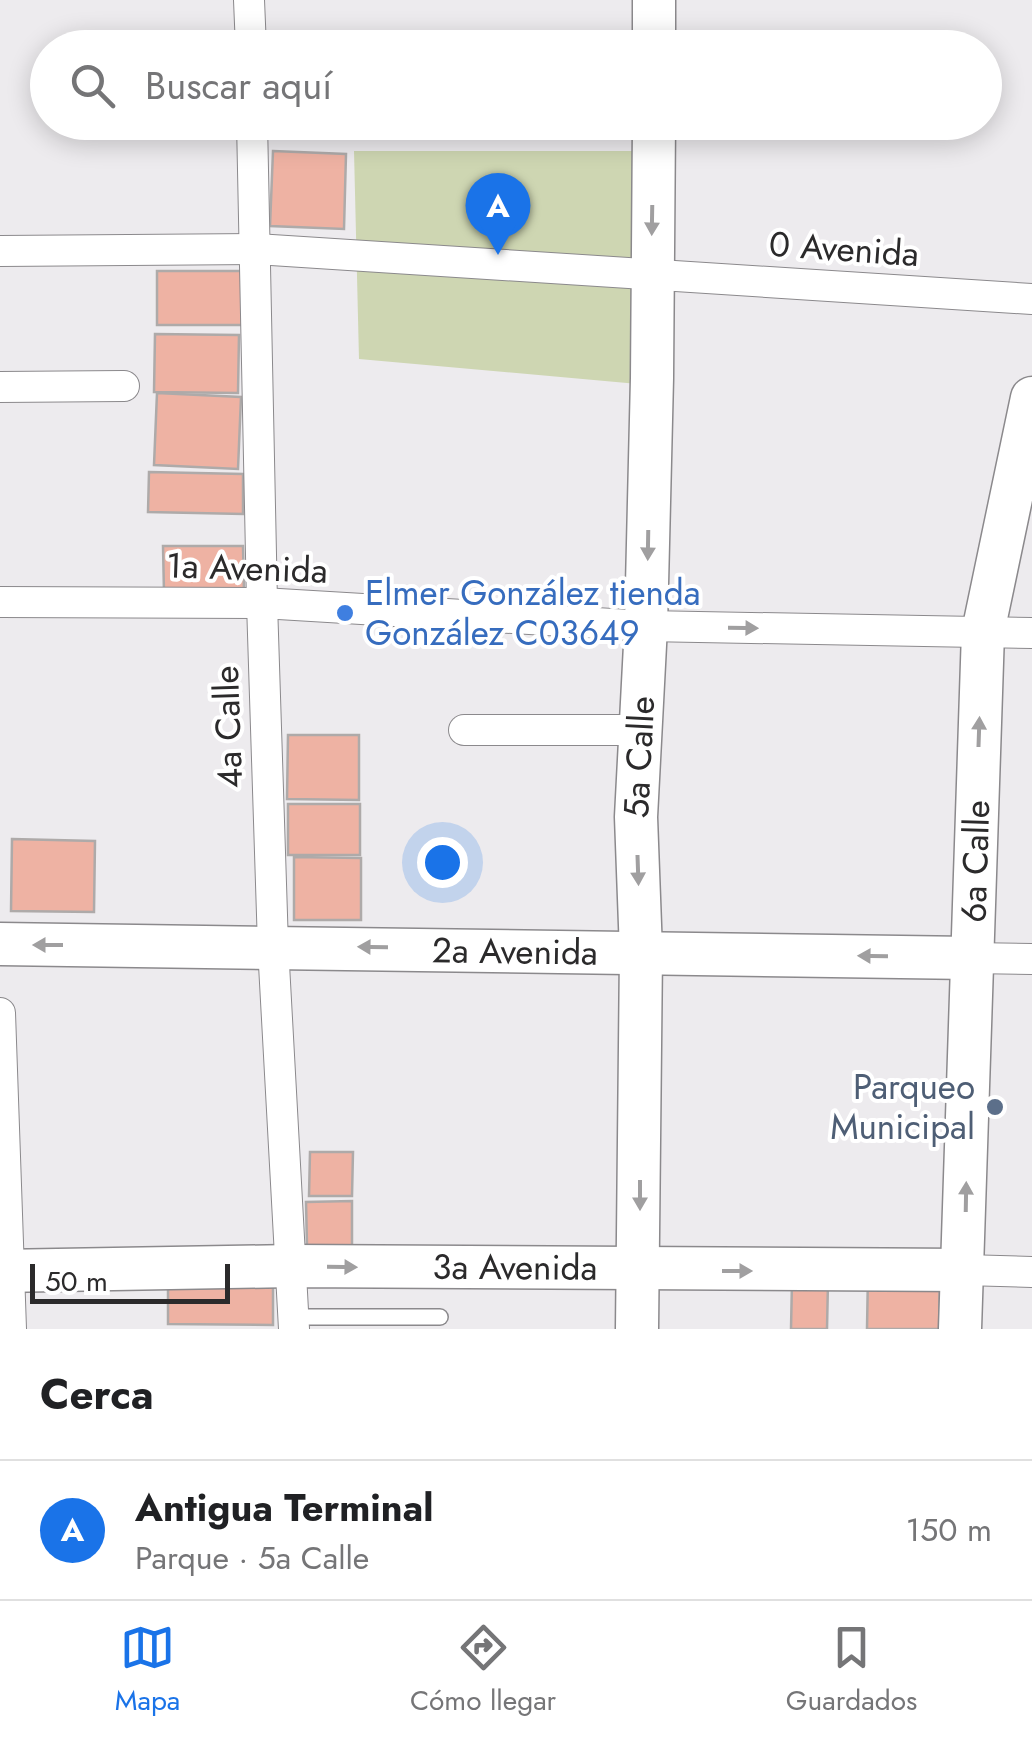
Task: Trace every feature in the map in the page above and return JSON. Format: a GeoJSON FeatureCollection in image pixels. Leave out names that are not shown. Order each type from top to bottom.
{"type":"FeatureCollection","features":[{"type":"Feature","properties":{"kind":"main road"},"geometry":{"type":"LineString","coordinates":[[654,0],[654,30]]}},
{"type":"Feature","properties":{"kind":"main road","name":"5a Calle"},"geometry":{"type":"LineString","coordinates":[[637,1329],[641,952],[636,818],[646,626],[654,140]]}},
{"type":"Feature","properties":{"kind":"main road","name":"6a Calle"},"geometry":{"type":"LineString","coordinates":[[960,1329],[983,632],[1032,398]]}},
{"type":"Feature","properties":{"kind":"main road","name":"2a Avenida"},"geometry":{"type":"LineString","coordinates":[[0,944],[970,958]]}},
{"type":"Feature","properties":{"kind":"main road","name":"3a Avenida"},"geometry":{"type":"LineString","coordinates":[[5,1271],[292,1266],[964,1270]]}},
{"type":"Feature","properties":{"kind":"street"},"geometry":{"type":"LineString","coordinates":[[249,0],[250,30]]}},
{"type":"Feature","properties":{"kind":"street","name":"4a Calle"},"geometry":{"type":"LineString","coordinates":[[253,140],[273,946],[294,1323]]}},
{"type":"Feature","properties":{"kind":"street"},"geometry":{"type":"LineString","coordinates":[[0,251],[256,250]]}},
{"type":"Feature","properties":{"kind":"street","name":"0 Avenida"},"geometry":{"type":"LineString","coordinates":[[256,250],[1032,299]]}},
{"type":"Feature","properties":{"kind":"street"},"geometry":{"type":"LineString","coordinates":[[0,387],[124,386]]}},
{"type":"Feature","properties":{"kind":"street","name":"1a Avenida"},"geometry":{"type":"LineString","coordinates":[[0,602],[262,603],[646,626],[1032,633]]}},
{"type":"Feature","properties":{"kind":"street"},"geometry":{"type":"LineString","coordinates":[[464,730],[640,730]]}},
{"type":"Feature","properties":{"kind":"street","name":"2a Avenida"},"geometry":{"type":"LineString","coordinates":[[970,958],[1032,959]]}},
{"type":"Feature","properties":{"kind":"street"},"geometry":{"type":"LineString","coordinates":[[0,1013],[5,1271],[11,1329]]}},
{"type":"Feature","properties":{"kind":"street","name":"3a Avenida"},"geometry":{"type":"LineString","coordinates":[[964,1270],[1032,1272]]}},
{"type":"Feature","properties":{"kind":"lane"},"geometry":{"type":"LineString","coordinates":[[294,1323],[440,1317]]}},
{"type":"Feature","properties":{"kind":"green space"},"geometry":{"type":"Polygon","coordinates":[[[354,151],[640,151],[638,384],[359,359],[354,151]]]}},
{"type":"Feature","properties":{"kind":"building"},"geometry":{"type":"Polygon","coordinates":[[[273,151],[346,154],[344,229],[270,226],[273,151]]]}},
{"type":"Feature","properties":{"kind":"building"},"geometry":{"type":"Polygon","coordinates":[[[157,271],[242,271],[242,325],[157,325],[157,271]]]}},
{"type":"Feature","properties":{"kind":"building"},"geometry":{"type":"Polygon","coordinates":[[[155,334],[239,335],[238,393],[154,392],[155,334]]]}},
{"type":"Feature","properties":{"kind":"building"},"geometry":{"type":"Polygon","coordinates":[[[157,393],[241,397],[238,469],[154,465],[157,393]]]}},
{"type":"Feature","properties":{"kind":"building"},"geometry":{"type":"Polygon","coordinates":[[[149,472],[243,474],[243,514],[148,512],[149,472]]]}},
{"type":"Feature","properties":{"kind":"building"},"geometry":{"type":"Polygon","coordinates":[[[163,546],[243,546],[244,592],[164,593],[163,546]]]}},
{"type":"Feature","properties":{"kind":"building"},"geometry":{"type":"Polygon","coordinates":[[[288,735],[359,735],[359,800],[287,799],[288,735]]]}},
{"type":"Feature","properties":{"kind":"building"},"geometry":{"type":"Polygon","coordinates":[[[288,804],[360,804],[360,855],[288,855],[288,804]]]}},
{"type":"Feature","properties":{"kind":"building"},"geometry":{"type":"Polygon","coordinates":[[[12,839],[95,841],[94,912],[11,911],[12,839]]]}},
{"type":"Feature","properties":{"kind":"building"},"geometry":{"type":"Polygon","coordinates":[[[294,857],[361,858],[361,920],[294,920],[294,857]]]}},
{"type":"Feature","properties":{"kind":"building"},"geometry":{"type":"Polygon","coordinates":[[[310,1152],[353,1152],[352,1196],[309,1196],[310,1152]]]}},
{"type":"Feature","properties":{"kind":"building"},"geometry":{"type":"Polygon","coordinates":[[[352,1201],[352,1246],[307,1246],[306,1202],[352,1201]]]}},
{"type":"Feature","properties":{"kind":"building"},"geometry":{"type":"Polygon","coordinates":[[[868,1273],[940,1274],[939,1329],[867,1329],[868,1273]]]}},
{"type":"Feature","properties":{"kind":"building"},"geometry":{"type":"Polygon","coordinates":[[[168,1280],[273,1280],[273,1325],[168,1324],[168,1280]]]}},
{"type":"Feature","properties":{"kind":"building"},"geometry":{"type":"Polygon","coordinates":[[[792,1281],[828,1282],[827,1329],[791,1329],[792,1281]]]}},
{"type":"Feature","properties":{"kind":"place","name":"Antigua Terminal"},"geometry":{"type":"Point","coordinates":[498,255]}},
{"type":"Feature","properties":{"kind":"place","name":"Elmer González tienda González C03649"},"geometry":{"type":"Point","coordinates":[345,613]}},
{"type":"Feature","properties":{"kind":"place","name":"Parqueo Municipal"},"geometry":{"type":"Point","coordinates":[995,1107]}}]}
